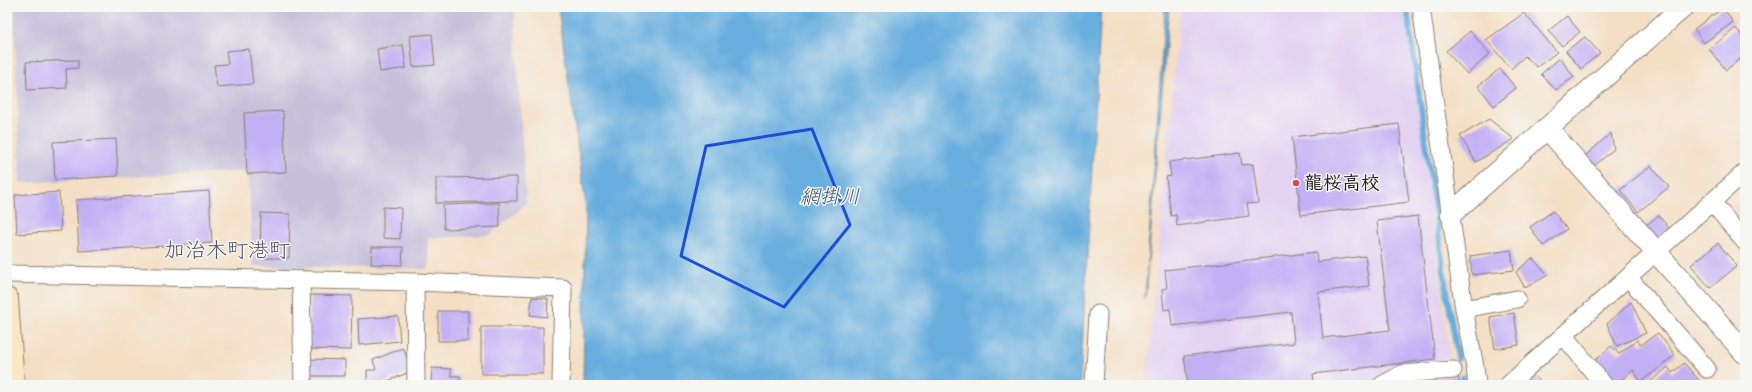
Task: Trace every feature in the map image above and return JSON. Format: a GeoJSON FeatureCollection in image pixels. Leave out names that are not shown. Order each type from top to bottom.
{"type":"FeatureCollection","features":[{"type":"Feature","properties":{"kind":"main road"},"geometry":{"type":"LineString","coordinates":[[7,299],[13,385]]}},
{"type":"Feature","properties":{"kind":"street"},"geometry":{"type":"LineString","coordinates":[[1421,7],[1464,309],[1477,385]]}},
{"type":"Feature","properties":{"kind":"street"},"geometry":{"type":"LineString","coordinates":[[1451,214],[1683,7]]}},
{"type":"Feature","properties":{"kind":"street"},"geometry":{"type":"LineString","coordinates":[[1547,128],[1657,251],[1745,353]]}},
{"type":"Feature","properties":{"kind":"street"},"geometry":{"type":"LineString","coordinates":[[1508,385],[1745,172]]}},
{"type":"Feature","properties":{"kind":"street"},"geometry":{"type":"LineString","coordinates":[[1712,202],[1745,242]]}},
{"type":"Feature","properties":{"kind":"street"},"geometry":{"type":"LineString","coordinates":[[7,274],[301,281],[415,282],[563,288],[561,385]]}},
{"type":"Feature","properties":{"kind":"street"},"geometry":{"type":"LineString","coordinates":[[1628,277],[1707,369]]}},
{"type":"Feature","properties":{"kind":"street"},"geometry":{"type":"LineString","coordinates":[[301,281],[303,385]]}},
{"type":"Feature","properties":{"kind":"street"},"geometry":{"type":"LineString","coordinates":[[415,282],[416,385]]}},
{"type":"Feature","properties":{"kind":"street"},"geometry":{"type":"LineString","coordinates":[[1464,309],[1517,299]]}},
{"type":"Feature","properties":{"kind":"street"},"geometry":{"type":"LineString","coordinates":[[1094,385],[1098,314]]}},
{"type":"Feature","properties":{"kind":"street"},"geometry":{"type":"LineString","coordinates":[[1564,336],[1604,385]]}},
{"type":"Feature","properties":{"kind":"street"},"geometry":{"type":"LineString","coordinates":[[1382,385],[1403,379],[1453,370]]}},
{"type":"Feature","properties":{"kind":"highlighted area"},"geometry":{"type":"Polygon","coordinates":[[[812,129],[850,225],[784,307],[681,256],[706,146],[812,129]]]}},
{"type":"Feature","properties":{"kind":"shaded area"},"geometry":{"type":"Polygon","coordinates":[[[14,7],[514,7],[526,204],[489,235],[428,238],[429,269],[253,266],[248,171],[20,183],[14,7]]]}},
{"type":"Feature","properties":{"kind":"shaded area","name":"龍桜高校"},"geometry":{"type":"Polygon","coordinates":[[[1180,7],[1406,7],[1450,358],[1394,371],[1368,385],[1146,385],[1180,7]]]}},
{"type":"Feature","properties":{"kind":"water","name":"網掛川"},"geometry":{"type":"Polygon","coordinates":[[[558,7],[1101,7],[1080,385],[583,385],[586,206],[558,7]]]}},
{"type":"Feature","properties":{"kind":"water"},"geometry":{"type":"Polygon","coordinates":[[[1165,7],[1169,7],[1145,299],[1165,7]]]}},
{"type":"Feature","properties":{"kind":"building"},"geometry":{"type":"Polygon","coordinates":[[[1723,8],[1733,22],[1704,43],[1694,29],[1723,8]]]}},
{"type":"Feature","properties":{"kind":"building"},"geometry":{"type":"Polygon","coordinates":[[[1524,13],[1557,52],[1537,67],[1525,56],[1511,69],[1486,40],[1524,13]]]}},
{"type":"Feature","properties":{"kind":"building"},"geometry":{"type":"Polygon","coordinates":[[[1567,16],[1580,32],[1562,46],[1548,31],[1567,16]]]}},
{"type":"Feature","properties":{"kind":"building"},"geometry":{"type":"Polygon","coordinates":[[[1736,28],[1745,40],[1745,55],[1726,70],[1709,49],[1736,28]]]}},
{"type":"Feature","properties":{"kind":"building"},"geometry":{"type":"Polygon","coordinates":[[[1470,31],[1490,54],[1467,74],[1446,51],[1470,31]]]}},
{"type":"Feature","properties":{"kind":"building"},"geometry":{"type":"Polygon","coordinates":[[[432,34],[435,65],[413,67],[410,36],[432,34]]]}},
{"type":"Feature","properties":{"kind":"building"},"geometry":{"type":"Polygon","coordinates":[[[1585,37],[1600,53],[1581,69],[1566,51],[1585,37]]]}},
{"type":"Feature","properties":{"kind":"building"},"geometry":{"type":"Polygon","coordinates":[[[403,45],[406,68],[380,72],[377,49],[403,45]]]}},
{"type":"Feature","properties":{"kind":"building"},"geometry":{"type":"Polygon","coordinates":[[[249,49],[253,84],[217,87],[214,65],[228,64],[226,51],[249,49]]]}},
{"type":"Feature","properties":{"kind":"building"},"geometry":{"type":"Polygon","coordinates":[[[1560,58],[1574,77],[1556,90],[1541,74],[1560,58]]]}},
{"type":"Feature","properties":{"kind":"building"},"geometry":{"type":"Polygon","coordinates":[[[78,60],[78,68],[66,69],[67,88],[27,90],[26,62],[78,60]]]}},
{"type":"Feature","properties":{"kind":"building"},"geometry":{"type":"Polygon","coordinates":[[[1500,69],[1516,88],[1494,106],[1478,86],[1500,69]]]}},
{"type":"Feature","properties":{"kind":"building"},"geometry":{"type":"Polygon","coordinates":[[[283,111],[286,172],[247,174],[244,113],[283,111]]]}},
{"type":"Feature","properties":{"kind":"building"},"geometry":{"type":"Polygon","coordinates":[[[1489,119],[1514,139],[1476,162],[1460,136],[1489,119]]]}},
{"type":"Feature","properties":{"kind":"building"},"geometry":{"type":"Polygon","coordinates":[[[1399,124],[1409,202],[1301,215],[1292,137],[1399,124]]]}},
{"type":"Feature","properties":{"kind":"building"},"geometry":{"type":"Polygon","coordinates":[[[1611,133],[1614,149],[1593,167],[1584,157],[1611,133]]]}},
{"type":"Feature","properties":{"kind":"building"},"geometry":{"type":"Polygon","coordinates":[[[116,139],[118,176],[55,180],[53,142],[116,139]]]}},
{"type":"Feature","properties":{"kind":"building"},"geometry":{"type":"Polygon","coordinates":[[[1240,153],[1242,165],[1253,164],[1258,203],[1247,204],[1249,216],[1177,226],[1176,215],[1171,216],[1166,177],[1171,176],[1169,162],[1240,153]]]}},
{"type":"Feature","properties":{"kind":"building"},"geometry":{"type":"Polygon","coordinates":[[[1651,166],[1669,187],[1638,212],[1620,190],[1651,166]]]}},
{"type":"Feature","properties":{"kind":"building"},"geometry":{"type":"Polygon","coordinates":[[[517,177],[517,201],[436,203],[436,178],[517,177]]]}},
{"type":"Feature","properties":{"kind":"building"},"geometry":{"type":"Polygon","coordinates":[[[209,191],[212,243],[79,251],[76,200],[209,191]]]}},
{"type":"Feature","properties":{"kind":"building"},"geometry":{"type":"Polygon","coordinates":[[[59,192],[61,231],[17,234],[15,195],[59,192]]]}},
{"type":"Feature","properties":{"kind":"building"},"geometry":{"type":"Polygon","coordinates":[[[499,203],[500,227],[444,229],[443,205],[499,203]]]}},
{"type":"Feature","properties":{"kind":"building"},"geometry":{"type":"Polygon","coordinates":[[[383,207],[401,208],[400,239],[383,238],[383,207]]]}},
{"type":"Feature","properties":{"kind":"building"},"geometry":{"type":"Polygon","coordinates":[[[1553,211],[1567,229],[1543,246],[1530,227],[1553,211]]]}},
{"type":"Feature","properties":{"kind":"building"},"geometry":{"type":"Polygon","coordinates":[[[261,213],[290,214],[289,258],[260,258],[261,213]]]}},
{"type":"Feature","properties":{"kind":"building"},"geometry":{"type":"Polygon","coordinates":[[[1659,215],[1671,231],[1656,242],[1644,227],[1659,215]]]}},
{"type":"Feature","properties":{"kind":"building"},"geometry":{"type":"Polygon","coordinates":[[[1418,216],[1435,359],[1313,374],[1314,381],[1282,385],[1188,385],[1184,356],[1294,343],[1291,312],[1172,326],[1170,309],[1164,310],[1162,289],[1167,288],[1165,270],[1316,252],[1317,262],[1365,256],[1369,286],[1318,292],[1323,338],[1390,330],[1377,221],[1418,216]]]}},
{"type":"Feature","properties":{"kind":"building"},"geometry":{"type":"Polygon","coordinates":[[[1718,243],[1737,266],[1710,288],[1691,265],[1718,243]]]}},
{"type":"Feature","properties":{"kind":"building"},"geometry":{"type":"Polygon","coordinates":[[[372,247],[403,247],[402,265],[371,264],[372,247]]]}},
{"type":"Feature","properties":{"kind":"building"},"geometry":{"type":"Polygon","coordinates":[[[1511,250],[1514,270],[1472,275],[1470,256],[1511,250]]]}},
{"type":"Feature","properties":{"kind":"building"},"geometry":{"type":"Polygon","coordinates":[[[1532,258],[1548,275],[1525,288],[1516,272],[1532,258]]]}},
{"type":"Feature","properties":{"kind":"building"},"geometry":{"type":"Polygon","coordinates":[[[310,295],[352,296],[351,350],[309,349],[310,295]]]}},
{"type":"Feature","properties":{"kind":"building"},"geometry":{"type":"Polygon","coordinates":[[[532,297],[548,299],[547,317],[530,315],[532,297]]]}},
{"type":"Feature","properties":{"kind":"building"},"geometry":{"type":"Polygon","coordinates":[[[1631,302],[1646,333],[1617,346],[1607,324],[1631,302]]]}},
{"type":"Feature","properties":{"kind":"building"},"geometry":{"type":"Polygon","coordinates":[[[438,311],[468,311],[468,341],[438,341],[438,311]]]}},
{"type":"Feature","properties":{"kind":"building"},"geometry":{"type":"Polygon","coordinates":[[[1514,313],[1519,345],[1495,349],[1490,317],[1514,313]]]}},
{"type":"Feature","properties":{"kind":"building"},"geometry":{"type":"Polygon","coordinates":[[[398,316],[400,341],[359,345],[358,319],[398,316]]]}},
{"type":"Feature","properties":{"kind":"building"},"geometry":{"type":"Polygon","coordinates":[[[481,327],[543,327],[543,374],[481,374],[481,327]]]}},
{"type":"Feature","properties":{"kind":"building"},"geometry":{"type":"Polygon","coordinates":[[[1658,333],[1675,355],[1641,382],[1633,370],[1616,385],[1599,385],[1585,369],[1611,346],[1619,354],[1637,340],[1641,345],[1658,333]]]}},
{"type":"Feature","properties":{"kind":"building"},"geometry":{"type":"Polygon","coordinates":[[[403,348],[412,371],[383,383],[383,385],[367,385],[367,370],[376,370],[373,360],[403,348]]]}},
{"type":"Feature","properties":{"kind":"building"},"geometry":{"type":"Polygon","coordinates":[[[309,359],[345,360],[345,376],[309,376],[309,359]]]}},
{"type":"Feature","properties":{"kind":"building"},"geometry":{"type":"Polygon","coordinates":[[[1684,363],[1703,385],[1653,385],[1650,382],[1668,367],[1672,373],[1684,363]]]}},
{"type":"Feature","properties":{"kind":"building"},"geometry":{"type":"Polygon","coordinates":[[[432,368],[451,369],[451,376],[460,376],[460,385],[431,385],[432,368]]]}},
{"type":"Feature","properties":{"kind":"building"},"geometry":{"type":"Polygon","coordinates":[[[1533,374],[1543,385],[1521,385],[1533,374]]]}},
{"type":"Feature","properties":{"kind":"building"},"geometry":{"type":"Polygon","coordinates":[[[1458,375],[1460,385],[1426,385],[1425,380],[1458,375]]]}},
{"type":"Feature","properties":{"kind":"building"},"geometry":{"type":"Polygon","coordinates":[[[514,382],[535,382],[535,385],[514,385],[514,382]]]}},
{"type":"Feature","properties":{"kind":"waterway"},"geometry":{"type":"LineString","coordinates":[[1407,7],[1447,294],[1458,359]]}},
{"type":"Feature","properties":{"kind":"waterway"},"geometry":{"type":"LineString","coordinates":[[1463,377],[1464,385]]}},
{"type":"Feature","properties":{"kind":"place","name":"龍桜高校"},"geometry":{"type":"Point","coordinates":[1296,183]}},
{"type":"Feature","properties":{"kind":"district","name":"加治木町港町"},"geometry":{"type":"Point","coordinates":[227,250]}}]}
